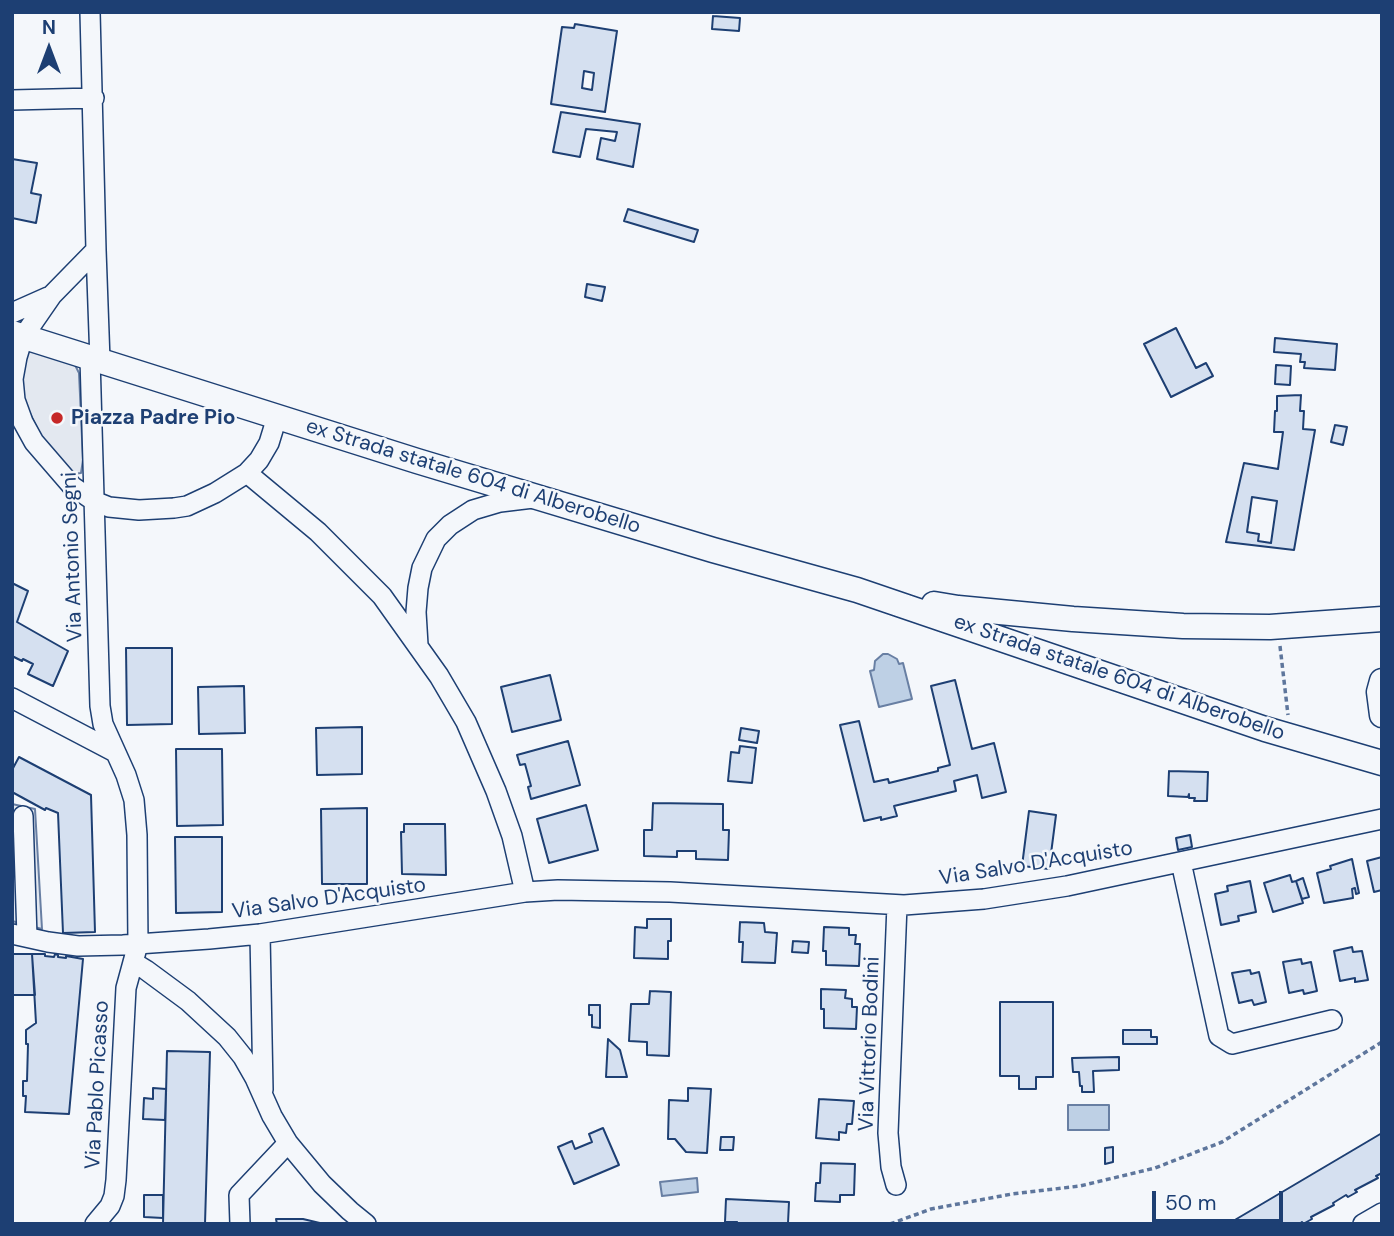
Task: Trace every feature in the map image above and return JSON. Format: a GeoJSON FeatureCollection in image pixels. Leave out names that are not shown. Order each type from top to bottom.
{"type":"FeatureCollection","features":[{"type":"Feature","properties":{"kind":"main road","name":"ex Strada statale 604 di Alberobello"},"geometry":{"type":"LineString","coordinates":[[18,335],[417,461],[713,550],[858,590],[1287,735],[1382,763]]}},
{"type":"Feature","properties":{"kind":"main road","name":"ex Strada statale 604 di Alberobello"},"geometry":{"type":"LineString","coordinates":[[858,590],[958,608],[1073,620],[1278,627],[1382,619]]}},
{"type":"Feature","properties":{"kind":"main road"},"geometry":{"type":"LineString","coordinates":[[1382,681],[1379,692],[1382,715]]}},
{"type":"Feature","properties":{"kind":"street","name":"Via Antonio Segni"},"geometry":{"type":"LineString","coordinates":[[90,12],[96,250],[93,501],[100,706],[103,724],[134,800],[137,835],[135,953]]}},
{"type":"Feature","properties":{"kind":"street"},"geometry":{"type":"LineString","coordinates":[[12,100],[93,98]]}},
{"type":"Feature","properties":{"kind":"street"},"geometry":{"type":"LineString","coordinates":[[96,250],[18,335],[13,379],[15,400],[34,442],[72,485],[93,501],[109,507],[159,510],[187,506],[215,493],[247,473],[265,451],[277,416]]}},
{"type":"Feature","properties":{"kind":"street"},"geometry":{"type":"LineString","coordinates":[[12,313],[52,295]]}},
{"type":"Feature","properties":{"kind":"street"},"geometry":{"type":"LineString","coordinates":[[247,473],[283,501],[382,596],[439,676],[466,722],[491,780],[512,836],[526,892]]}},
{"type":"Feature","properties":{"kind":"street"},"geometry":{"type":"LineString","coordinates":[[418,646],[418,588],[422,568],[436,539],[450,525],[473,510],[499,502],[538,497]]}},
{"type":"Feature","properties":{"kind":"street"},"geometry":{"type":"LineString","coordinates":[[12,698],[115,752]]}},
{"type":"Feature","properties":{"kind":"street"},"geometry":{"type":"LineString","coordinates":[[20,935],[23,816]]}},
{"type":"Feature","properties":{"kind":"street","name":"Via Salvo D'Acquisto"},"geometry":{"type":"LineString","coordinates":[[20,935],[48,942],[135,953],[526,892],[570,889],[897,905],[984,900],[1067,886],[1382,819]]}},
{"type":"Feature","properties":{"kind":"street"},"geometry":{"type":"LineString","coordinates":[[1181,862],[1219,1036],[1232,1044],[1332,1020]]}},
{"type":"Feature","properties":{"kind":"street","name":"Via Vittorio Bodini"},"geometry":{"type":"LineString","coordinates":[[896,1185],[891,1167],[888,1133],[897,905]]}},
{"type":"Feature","properties":{"kind":"street"},"geometry":{"type":"LineString","coordinates":[[260,934],[263,1096]]}},
{"type":"Feature","properties":{"kind":"street"},"geometry":{"type":"LineString","coordinates":[[135,953],[146,970],[188,1001],[227,1037],[256,1078],[288,1143],[322,1184],[366,1224]]}},
{"type":"Feature","properties":{"kind":"street","name":"Via Pablo Picasso"},"geometry":{"type":"LineString","coordinates":[[95,1224],[110,1206],[116,1180],[126,988],[135,953]]}},
{"type":"Feature","properties":{"kind":"street"},"geometry":{"type":"LineString","coordinates":[[240,1224],[239,1195],[288,1143]]}},
{"type":"Feature","properties":{"kind":"street"},"geometry":{"type":"LineString","coordinates":[[1363,1224],[1382,1213]]}},
{"type":"Feature","properties":{"kind":"path"},"geometry":{"type":"LineString","coordinates":[[1278,627],[1289,718],[1287,735]]}},
{"type":"Feature","properties":{"kind":"path"},"geometry":{"type":"LineString","coordinates":[[890,1224],[931,1209],[1012,1194],[1080,1186],[1155,1168],[1222,1142],[1382,1042]]}},
{"type":"Feature","properties":{"kind":"shaded area","name":"Piazza Padre Pio"},"geometry":{"type":"Polygon","coordinates":[[[25,349],[72,359],[79,373],[83,460],[81,473],[73,474],[62,463],[41,436],[24,401],[20,369],[25,349]]]}},
{"type":"Feature","properties":{"kind":"shaded area"},"geometry":{"type":"Polygon","coordinates":[[[12,804],[35,809],[42,929],[12,921],[12,804]]]}},
{"type":"Feature","properties":{"kind":"water"},"geometry":{"type":"Polygon","coordinates":[[[883,654],[897,659],[899,664],[903,663],[912,699],[879,707],[870,671],[874,670],[875,661],[883,654]]]}},
{"type":"Feature","properties":{"kind":"water"},"geometry":{"type":"Polygon","coordinates":[[[1068,1105],[1109,1105],[1109,1130],[1068,1130],[1068,1105]]]}},
{"type":"Feature","properties":{"kind":"water"},"geometry":{"type":"Polygon","coordinates":[[[697,1178],[698,1192],[662,1196],[660,1182],[697,1178]]]}},
{"type":"Feature","properties":{"kind":"building"},"geometry":{"type":"Polygon","coordinates":[[[713,16],[740,18],[739,31],[712,29],[713,16]]]}},
{"type":"Feature","properties":{"kind":"building"},"geometry":{"type":"Polygon","coordinates":[[[575,24],[617,31],[605,112],[551,104],[562,27],[574,28],[575,24]],[[584,71],[582,88],[592,90],[594,73],[584,71]]]}},
{"type":"Feature","properties":{"kind":"building"},"geometry":{"type":"Polygon","coordinates":[[[561,112],[640,124],[633,167],[597,159],[601,138],[615,141],[617,132],[586,129],[580,157],[553,152],[561,112]]]}},
{"type":"Feature","properties":{"kind":"building"},"geometry":{"type":"Polygon","coordinates":[[[12,159],[37,163],[31,193],[41,195],[36,223],[12,218],[12,159]]]}},
{"type":"Feature","properties":{"kind":"building"},"geometry":{"type":"Polygon","coordinates":[[[628,209],[698,230],[694,242],[624,221],[628,209]]]}},
{"type":"Feature","properties":{"kind":"building"},"geometry":{"type":"Polygon","coordinates":[[[587,284],[605,287],[602,301],[585,297],[587,284]]]}},
{"type":"Feature","properties":{"kind":"building"},"geometry":{"type":"Polygon","coordinates":[[[1176,328],[1196,368],[1206,363],[1213,376],[1171,397],[1144,344],[1176,328]]]}},
{"type":"Feature","properties":{"kind":"building"},"geometry":{"type":"Polygon","coordinates":[[[1275,338],[1337,344],[1335,370],[1304,368],[1305,362],[1300,362],[1301,354],[1274,352],[1275,338]]]}},
{"type":"Feature","properties":{"kind":"building"},"geometry":{"type":"Polygon","coordinates":[[[1276,365],[1291,366],[1290,385],[1275,384],[1276,365]]]}},
{"type":"Feature","properties":{"kind":"building"},"geometry":{"type":"Polygon","coordinates":[[[1301,395],[1303,429],[1315,430],[1294,550],[1226,542],[1244,463],[1278,469],[1283,432],[1274,432],[1277,396],[1301,395]],[[1252,497],[1247,532],[1259,534],[1258,541],[1271,543],[1277,501],[1252,497]]]}},
{"type":"Feature","properties":{"kind":"building"},"geometry":{"type":"Polygon","coordinates":[[[1335,425],[1347,427],[1343,445],[1331,442],[1335,425]]]}},
{"type":"Feature","properties":{"kind":"building"},"geometry":{"type":"Polygon","coordinates":[[[12,583],[28,591],[17,622],[68,651],[53,686],[28,674],[33,664],[12,656],[12,583]]]}},
{"type":"Feature","properties":{"kind":"building"},"geometry":{"type":"Polygon","coordinates":[[[126,648],[172,648],[172,724],[127,725],[126,648]]]}},
{"type":"Feature","properties":{"kind":"building"},"geometry":{"type":"Polygon","coordinates":[[[550,675],[561,720],[512,732],[501,687],[550,675]]]}},
{"type":"Feature","properties":{"kind":"building"},"geometry":{"type":"Polygon","coordinates":[[[955,680],[972,749],[994,743],[1006,792],[982,798],[977,775],[954,781],[956,791],[894,806],[897,816],[864,821],[840,725],[859,721],[874,782],[888,779],[889,783],[938,771],[938,768],[950,765],[931,686],[955,680]]]}},
{"type":"Feature","properties":{"kind":"building"},"geometry":{"type":"Polygon","coordinates":[[[244,686],[245,733],[199,734],[198,687],[244,686]]]}},
{"type":"Feature","properties":{"kind":"building"},"geometry":{"type":"Polygon","coordinates":[[[362,727],[362,774],[317,775],[316,728],[362,727]]]}},
{"type":"Feature","properties":{"kind":"building"},"geometry":{"type":"Polygon","coordinates":[[[741,728],[759,731],[757,743],[739,740],[741,728]]]}},
{"type":"Feature","properties":{"kind":"building"},"geometry":{"type":"Polygon","coordinates":[[[568,741],[580,785],[531,799],[528,787],[531,786],[525,764],[520,765],[517,755],[568,741]]]}},
{"type":"Feature","properties":{"kind":"building"},"geometry":{"type":"Polygon","coordinates":[[[740,746],[756,748],[752,783],[728,781],[731,752],[739,753],[740,746]]]}},
{"type":"Feature","properties":{"kind":"building"},"geometry":{"type":"Polygon","coordinates":[[[176,749],[222,749],[223,825],[177,826],[176,749]]]}},
{"type":"Feature","properties":{"kind":"building"},"geometry":{"type":"Polygon","coordinates":[[[19,757],[91,795],[95,932],[63,933],[58,813],[46,808],[45,810],[12,792],[12,770],[19,757]]]}},
{"type":"Feature","properties":{"kind":"building"},"geometry":{"type":"Polygon","coordinates":[[[1169,771],[1208,772],[1207,801],[1194,801],[1195,798],[1189,798],[1189,794],[1188,797],[1168,796],[1169,771]]]}},
{"type":"Feature","properties":{"kind":"building"},"geometry":{"type":"Polygon","coordinates":[[[653,803],[723,804],[723,830],[729,830],[728,860],[696,859],[696,851],[677,851],[677,857],[644,856],[644,830],[652,830],[653,803]]]}},
{"type":"Feature","properties":{"kind":"building"},"geometry":{"type":"Polygon","coordinates":[[[586,805],[598,850],[549,863],[537,819],[586,805]]]}},
{"type":"Feature","properties":{"kind":"building"},"geometry":{"type":"Polygon","coordinates":[[[367,808],[367,884],[322,884],[321,809],[367,808]]]}},
{"type":"Feature","properties":{"kind":"building"},"geometry":{"type":"Polygon","coordinates":[[[1029,811],[1056,815],[1049,869],[1022,866],[1029,811]]]}},
{"type":"Feature","properties":{"kind":"building"},"geometry":{"type":"Polygon","coordinates":[[[404,824],[445,824],[446,875],[402,874],[401,832],[404,832],[404,824]]]}},
{"type":"Feature","properties":{"kind":"building"},"geometry":{"type":"Polygon","coordinates":[[[1190,835],[1192,847],[1178,850],[1176,838],[1190,835]]]}},
{"type":"Feature","properties":{"kind":"building"},"geometry":{"type":"Polygon","coordinates":[[[175,837],[222,837],[222,912],[176,913],[175,837]]]}},
{"type":"Feature","properties":{"kind":"building"},"geometry":{"type":"Polygon","coordinates":[[[1382,857],[1382,890],[1374,892],[1367,861],[1382,857]]]}},
{"type":"Feature","properties":{"kind":"building"},"geometry":{"type":"Polygon","coordinates":[[[1352,859],[1359,893],[1356,894],[1355,888],[1352,889],[1353,898],[1324,903],[1317,873],[1352,859]]]}},
{"type":"Feature","properties":{"kind":"building"},"geometry":{"type":"Polygon","coordinates":[[[1290,875],[1292,882],[1296,881],[1303,903],[1273,912],[1264,883],[1290,875]]]}},
{"type":"Feature","properties":{"kind":"building"},"geometry":{"type":"Polygon","coordinates":[[[1303,878],[1309,897],[1302,899],[1296,881],[1303,878]]]}},
{"type":"Feature","properties":{"kind":"building"},"geometry":{"type":"Polygon","coordinates":[[[1250,881],[1256,912],[1238,916],[1239,921],[1221,925],[1215,894],[1228,891],[1227,886],[1250,881]]]}},
{"type":"Feature","properties":{"kind":"building"},"geometry":{"type":"Polygon","coordinates":[[[647,919],[671,919],[668,959],[634,958],[635,927],[647,928],[647,919]]]}},
{"type":"Feature","properties":{"kind":"building"},"geometry":{"type":"Polygon","coordinates":[[[740,922],[764,923],[765,932],[777,933],[775,963],[742,962],[740,922]]]}},
{"type":"Feature","properties":{"kind":"building"},"geometry":{"type":"Polygon","coordinates":[[[824,927],[849,928],[849,935],[856,935],[855,944],[860,944],[859,966],[826,965],[826,951],[823,951],[824,927]]]}},
{"type":"Feature","properties":{"kind":"building"},"geometry":{"type":"Polygon","coordinates":[[[793,941],[809,942],[808,953],[792,952],[793,941]]]}},
{"type":"Feature","properties":{"kind":"building"},"geometry":{"type":"Polygon","coordinates":[[[1352,947],[1353,952],[1362,951],[1368,980],[1355,982],[1355,978],[1340,981],[1334,951],[1352,947]]]}},
{"type":"Feature","properties":{"kind":"building"},"geometry":{"type":"Polygon","coordinates":[[[12,954],[32,954],[35,995],[12,995],[12,954]]]}},
{"type":"Feature","properties":{"kind":"building"},"geometry":{"type":"Polygon","coordinates":[[[32,954],[54,957],[55,954],[58,957],[83,959],[69,1114],[25,1112],[23,1081],[27,1081],[26,1030],[36,1023],[32,954]]]}},
{"type":"Feature","properties":{"kind":"building"},"geometry":{"type":"Polygon","coordinates":[[[1301,959],[1302,964],[1311,962],[1317,991],[1289,993],[1283,962],[1301,959]]]}},
{"type":"Feature","properties":{"kind":"building"},"geometry":{"type":"Polygon","coordinates":[[[1250,970],[1251,974],[1259,972],[1266,1002],[1254,1005],[1252,1000],[1239,1003],[1232,973],[1250,970]]]}},
{"type":"Feature","properties":{"kind":"building"},"geometry":{"type":"Polygon","coordinates":[[[821,989],[846,990],[845,998],[852,999],[852,1007],[857,1007],[856,1029],[824,1028],[821,989]]]}},
{"type":"Feature","properties":{"kind":"building"},"geometry":{"type":"Polygon","coordinates":[[[650,991],[671,992],[669,1056],[647,1055],[647,1042],[629,1041],[631,1004],[649,1004],[650,991]]]}},
{"type":"Feature","properties":{"kind":"building"},"geometry":{"type":"Polygon","coordinates":[[[1000,1002],[1053,1002],[1053,1077],[1036,1077],[1036,1089],[1019,1089],[1019,1076],[1000,1076],[1000,1002]]]}},
{"type":"Feature","properties":{"kind":"building"},"geometry":{"type":"Polygon","coordinates":[[[589,1005],[600,1005],[600,1028],[592,1027],[589,1005]]]}},
{"type":"Feature","properties":{"kind":"building"},"geometry":{"type":"Polygon","coordinates":[[[1123,1030],[1151,1030],[1151,1037],[1157,1037],[1157,1044],[1123,1044],[1123,1030]]]}},
{"type":"Feature","properties":{"kind":"building"},"geometry":{"type":"Polygon","coordinates":[[[608,1039],[620,1050],[627,1077],[606,1077],[608,1039]]]}},
{"type":"Feature","properties":{"kind":"building"},"geometry":{"type":"Polygon","coordinates":[[[167,1051],[210,1052],[205,1224],[163,1224],[167,1051]]]}},
{"type":"Feature","properties":{"kind":"building"},"geometry":{"type":"Polygon","coordinates":[[[1119,1057],[1119,1070],[1093,1071],[1094,1092],[1082,1092],[1079,1072],[1073,1072],[1072,1058],[1119,1057]]]}},
{"type":"Feature","properties":{"kind":"building"},"geometry":{"type":"Polygon","coordinates":[[[153,1088],[166,1089],[165,1120],[143,1119],[144,1098],[153,1099],[153,1088]]]}},
{"type":"Feature","properties":{"kind":"building"},"geometry":{"type":"Polygon","coordinates":[[[688,1088],[711,1089],[707,1153],[686,1152],[675,1139],[668,1139],[669,1100],[688,1101],[688,1088]]]}},
{"type":"Feature","properties":{"kind":"building"},"geometry":{"type":"Polygon","coordinates":[[[819,1099],[854,1101],[852,1124],[847,1124],[846,1133],[839,1132],[839,1140],[816,1138],[819,1099]]]}},
{"type":"Feature","properties":{"kind":"building"},"geometry":{"type":"Polygon","coordinates":[[[603,1128],[619,1165],[574,1184],[558,1147],[572,1141],[575,1149],[592,1142],[589,1134],[603,1128]]]}},
{"type":"Feature","properties":{"kind":"building"},"geometry":{"type":"Polygon","coordinates":[[[1382,1133],[1382,1173],[1376,1176],[1378,1178],[1333,1203],[1334,1205],[1311,1217],[1312,1219],[1303,1224],[1228,1224],[1382,1133]]]}},
{"type":"Feature","properties":{"kind":"building"},"geometry":{"type":"Polygon","coordinates":[[[721,1137],[734,1137],[733,1150],[720,1150],[721,1137]]]}},
{"type":"Feature","properties":{"kind":"building"},"geometry":{"type":"Polygon","coordinates":[[[1113,1147],[1113,1162],[1105,1164],[1105,1148],[1113,1147]]]}},
{"type":"Feature","properties":{"kind":"building"},"geometry":{"type":"Polygon","coordinates":[[[821,1163],[855,1164],[854,1195],[840,1195],[840,1202],[815,1201],[816,1183],[820,1183],[821,1163]]]}},
{"type":"Feature","properties":{"kind":"building"},"geometry":{"type":"Polygon","coordinates":[[[144,1195],[163,1195],[163,1218],[144,1217],[144,1195]]]}},
{"type":"Feature","properties":{"kind":"building"},"geometry":{"type":"Polygon","coordinates":[[[726,1199],[789,1202],[788,1223],[725,1222],[726,1199]]]}},
{"type":"Feature","properties":{"kind":"building"},"geometry":{"type":"Polygon","coordinates":[[[276,1219],[303,1219],[324,1224],[277,1224],[276,1219]]]}},
{"type":"Feature","properties":{"kind":"place","name":"Piazza Padre Pio"},"geometry":{"type":"Point","coordinates":[57,418]}}]}
